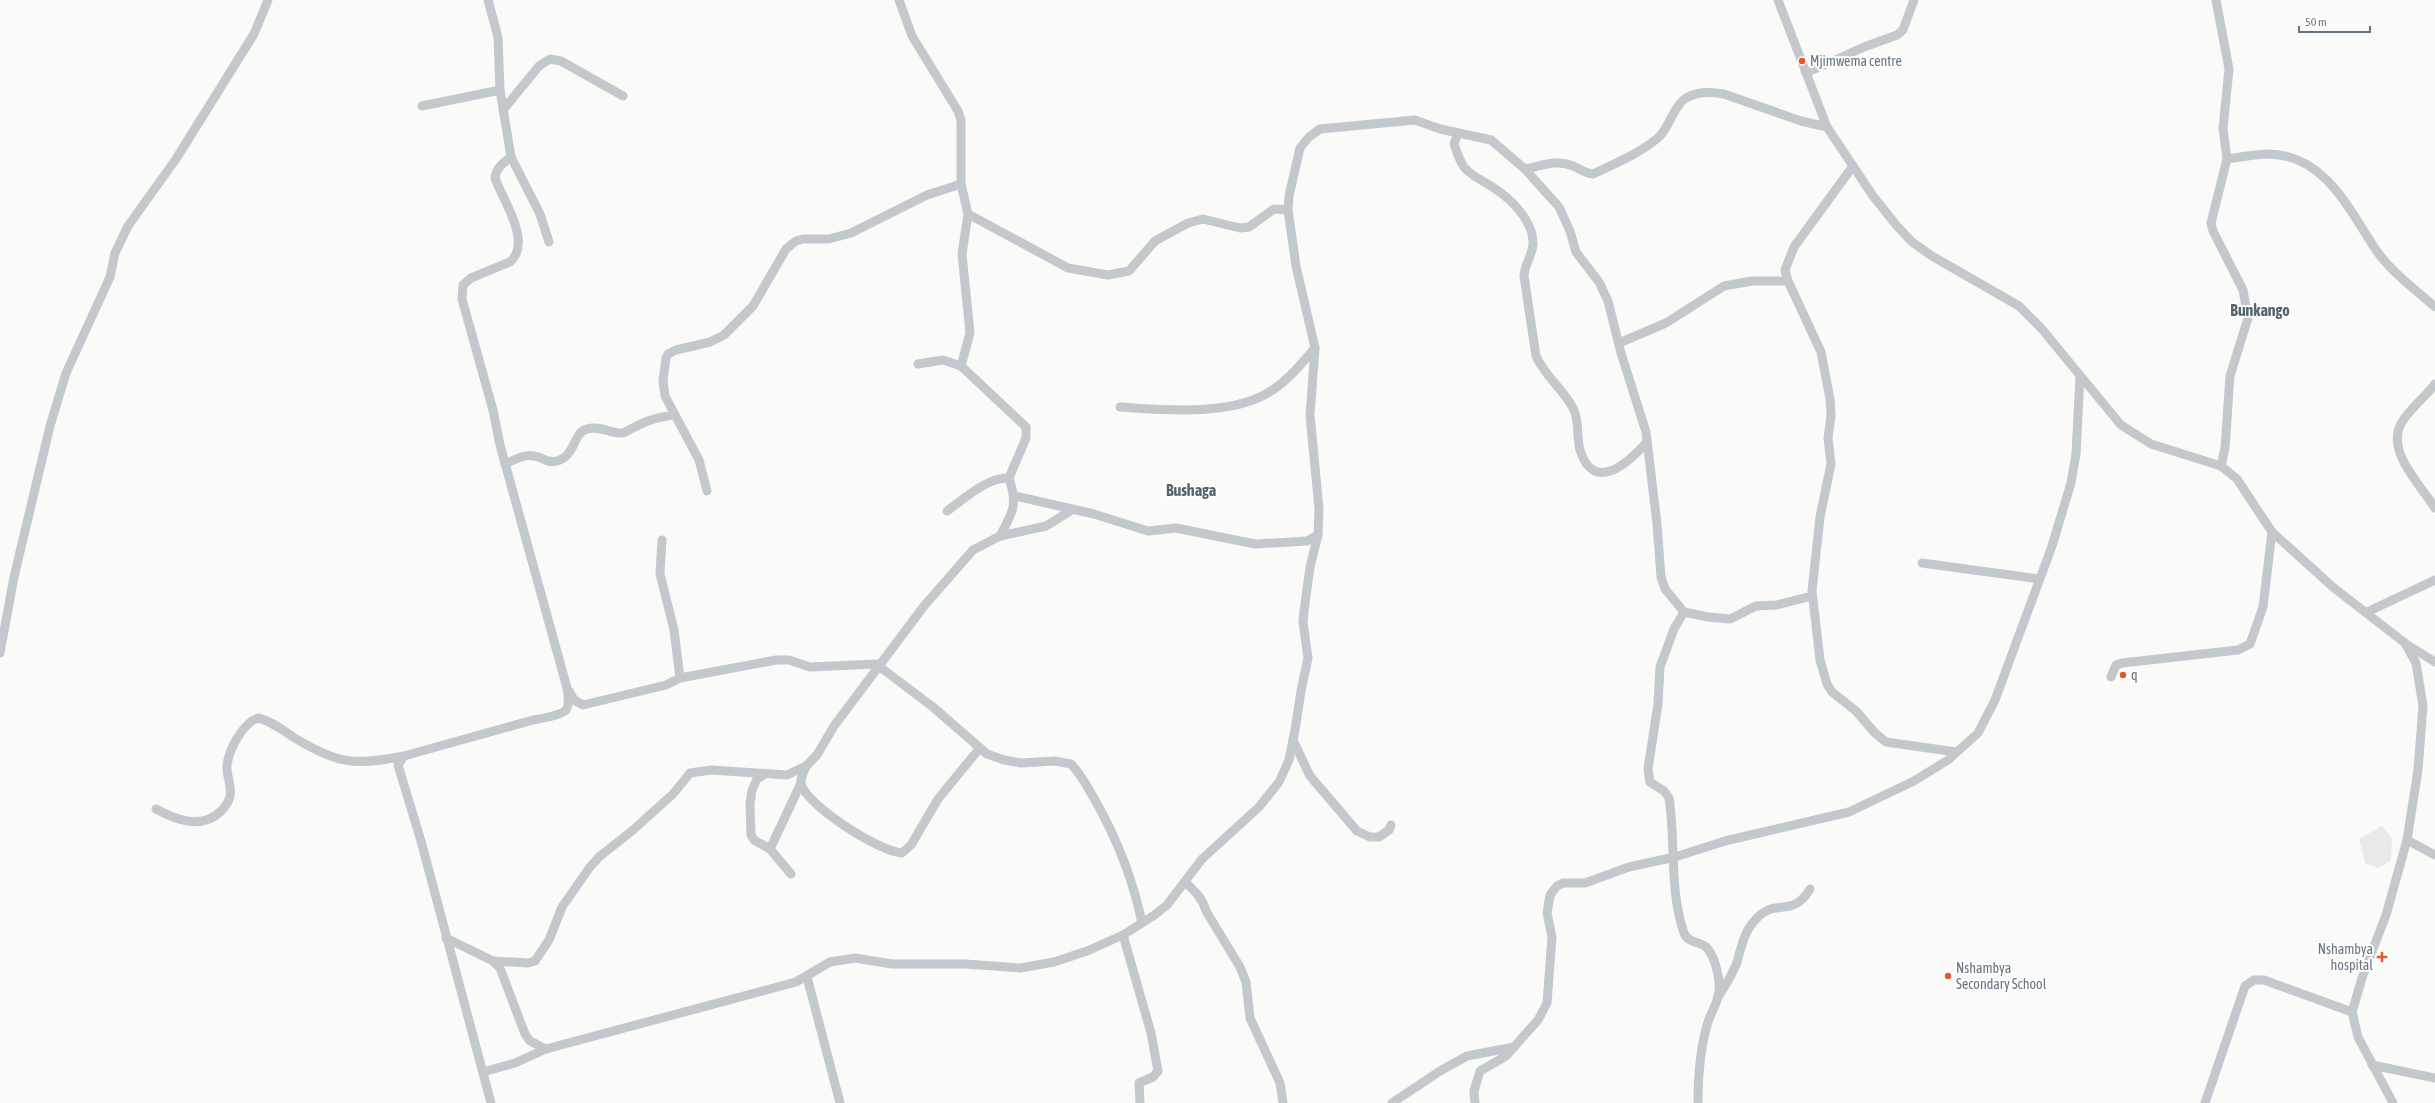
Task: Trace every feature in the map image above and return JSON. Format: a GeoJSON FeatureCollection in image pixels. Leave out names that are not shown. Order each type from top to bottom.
{"type":"FeatureCollection","features":[{"type":"Feature","properties":{"kind":"street"},"geometry":{"type":"LineString","coordinates":[[0,653],[14,577],[50,426],[66,373],[110,277],[115,253],[128,226],[176,159],[250,40],[268,0]]}},
{"type":"Feature","properties":{"kind":"street"},"geometry":{"type":"LineString","coordinates":[[488,0],[498,37],[500,90],[511,157],[540,214],[549,242]]}},
{"type":"Feature","properties":{"kind":"street"},"geometry":{"type":"LineString","coordinates":[[899,0],[912,36],[958,111],[961,120],[961,184],[968,214],[962,254],[970,333],[962,366]]}},
{"type":"Feature","properties":{"kind":"street"},"geometry":{"type":"LineString","coordinates":[[1778,0],[1827,127],[1873,196],[1912,242],[2019,306],[2041,328],[2121,425],[2152,444],[2221,466],[2237,479],[2272,532],[2334,588],[2367,612],[2405,643],[2435,662]]}},
{"type":"Feature","properties":{"kind":"street"},"geometry":{"type":"LineString","coordinates":[[1806,73],[1864,47],[1897,35],[1903,30],[1914,0]]}},
{"type":"Feature","properties":{"kind":"street"},"geometry":{"type":"LineString","coordinates":[[2216,0],[2229,69],[2223,128],[2227,159],[2211,223],[2213,231],[2243,290],[2248,318],[2230,376],[2225,448],[2221,466]]}},
{"type":"Feature","properties":{"kind":"street"},"geometry":{"type":"LineString","coordinates":[[503,110],[540,66],[550,60],[561,61],[623,96]]}},
{"type":"Feature","properties":{"kind":"street"},"geometry":{"type":"LineString","coordinates":[[422,106],[500,90]]}},
{"type":"Feature","properties":{"kind":"street"},"geometry":{"type":"LineString","coordinates":[[1526,169],[1551,163],[1573,166],[1584,173],[1593,174],[1649,145],[1668,127],[1687,97],[1705,92],[1724,94],[1801,121],[1827,127]]}},
{"type":"Feature","properties":{"kind":"street"},"geometry":{"type":"LineString","coordinates":[[483,1072],[515,1063],[546,1050],[696,1008],[771,990],[806,977],[830,962],[855,958],[892,964],[1035,967],[1087,951],[1123,935],[1167,905],[1202,859],[1259,806],[1279,782],[1289,760],[1300,691],[1307,669],[1304,611],[1310,567],[1318,535],[1319,509],[1310,415],[1316,348],[1296,266],[1288,210],[1289,196],[1300,148],[1309,137],[1320,129],[1415,120],[1458,133],[1491,140],[1526,169],[1559,207],[1570,230],[1576,252],[1604,290],[1619,343],[1634,387],[1647,442],[1657,524],[1661,577],[1665,589],[1684,612],[1708,617],[1730,619],[1756,606],[1777,605],[1812,596]]}},
{"type":"Feature","properties":{"kind":"street"},"geometry":{"type":"LineString","coordinates":[[1458,133],[1454,144],[1464,167],[1477,179],[1507,198],[1529,224],[1533,241],[1532,251],[1524,268],[1524,276],[1536,356],[1539,364],[1573,407],[1578,426],[1580,449],[1584,460],[1597,471],[1607,472],[1617,470],[1630,461],[1647,442]]}},
{"type":"Feature","properties":{"kind":"street"},"geometry":{"type":"LineString","coordinates":[[2227,159],[2270,154],[2292,158],[2314,169],[2328,180],[2347,202],[2376,250],[2390,267],[2435,307]]}},
{"type":"Feature","properties":{"kind":"street"},"geometry":{"type":"LineString","coordinates":[[156,810],[195,823],[210,820],[218,814],[229,801],[230,795],[227,765],[229,757],[247,724],[258,718],[327,756],[344,761],[370,763],[404,756],[564,712],[568,705],[567,688],[505,464],[461,291],[463,285],[471,278],[510,262],[516,257],[518,249],[515,221],[495,178],[495,172],[511,157]]}},
{"type":"Feature","properties":{"kind":"street"},"geometry":{"type":"LineString","coordinates":[[1853,166],[1794,247],[1785,270],[1788,281],[1820,352],[1830,399],[1831,415],[1828,438],[1831,464],[1820,517],[1812,596],[1820,660],[1827,684],[1832,692],[1856,711],[1875,733],[1886,742],[1956,752]]}},
{"type":"Feature","properties":{"kind":"street"},"geometry":{"type":"LineString","coordinates":[[707,491],[699,460],[666,396],[663,381],[666,358],[668,354],[676,350],[710,342],[724,335],[753,306],[786,249],[803,239],[829,239],[851,233],[927,194],[961,184]]}},
{"type":"Feature","properties":{"kind":"street"},"geometry":{"type":"LineString","coordinates":[[968,214],[1068,268],[1108,275],[1129,271],[1155,241],[1188,223],[1203,219],[1240,228],[1249,227],[1274,209],[1288,210]]}},
{"type":"Feature","properties":{"kind":"street"},"geometry":{"type":"LineString","coordinates":[[1619,343],[1666,323],[1724,286],[1752,281],[1788,281]]}},
{"type":"Feature","properties":{"kind":"street"},"geometry":{"type":"LineString","coordinates":[[1120,407],[1207,409],[1235,405],[1260,398],[1284,381],[1316,348]]}},
{"type":"Feature","properties":{"kind":"street"},"geometry":{"type":"LineString","coordinates":[[918,364],[943,360],[962,366],[1026,427],[1026,438],[1009,478],[1015,496],[1010,518],[1000,536]]}},
{"type":"Feature","properties":{"kind":"street"},"geometry":{"type":"LineString","coordinates":[[1475,1103],[1474,1091],[1480,1071],[1506,1056],[1538,1020],[1547,1003],[1552,937],[1546,914],[1550,895],[1557,886],[1563,883],[1585,883],[1629,867],[1675,857],[1725,841],[1849,812],[1914,781],[1956,752],[1978,733],[1988,717],[2039,579],[2071,483],[2076,454],[2080,376]]}},
{"type":"Feature","properties":{"kind":"street"},"geometry":{"type":"LineString","coordinates":[[2435,384],[2404,419],[2397,430],[2397,441],[2400,454],[2435,508]]}},
{"type":"Feature","properties":{"kind":"street"},"geometry":{"type":"LineString","coordinates":[[505,464],[526,456],[536,456],[548,462],[560,461],[572,450],[580,433],[584,429],[599,428],[623,433],[642,421],[661,416],[675,415]]}},
{"type":"Feature","properties":{"kind":"street"},"geometry":{"type":"LineString","coordinates":[[947,511],[971,493],[994,481],[1009,478]]}},
{"type":"Feature","properties":{"kind":"street"},"geometry":{"type":"LineString","coordinates":[[1015,496],[1094,514],[1148,531],[1176,528],[1255,544],[1307,542],[1318,535]]}},
{"type":"Feature","properties":{"kind":"street"},"geometry":{"type":"LineString","coordinates":[[493,961],[528,963],[535,960],[549,940],[562,907],[590,866],[672,794],[690,773],[711,770],[787,775],[806,766],[817,755],[834,726],[924,606],[973,550],[1000,536],[1046,526],[1072,510]]}},
{"type":"Feature","properties":{"kind":"street"},"geometry":{"type":"LineString","coordinates":[[2111,677],[2116,665],[2122,663],[2232,651],[2250,644],[2264,606],[2272,532]]}},
{"type":"Feature","properties":{"kind":"street"},"geometry":{"type":"LineString","coordinates":[[662,540],[660,574],[674,630],[680,678]]}},
{"type":"Feature","properties":{"kind":"street"},"geometry":{"type":"LineString","coordinates":[[1922,563],[2039,579]]}},
{"type":"Feature","properties":{"kind":"street"},"geometry":{"type":"LineString","coordinates":[[2367,612],[2435,580]]}},
{"type":"Feature","properties":{"kind":"street"},"geometry":{"type":"LineString","coordinates":[[1684,612],[1674,629],[1660,668],[1658,704],[1648,769],[1650,782],[1664,791],[1669,798],[1675,857],[1674,896],[1685,934],[1690,940],[1706,947],[1711,953],[1719,990],[1718,998],[1702,1045],[1698,1085],[1698,1103]]}},
{"type":"Feature","properties":{"kind":"street"},"geometry":{"type":"LineString","coordinates":[[2393,1103],[2358,1037],[2352,1012],[2362,978],[2386,915],[2407,840],[2418,770],[2423,706],[2416,663],[2405,643]]}},
{"type":"Feature","properties":{"kind":"street"},"geometry":{"type":"LineString","coordinates":[[567,688],[574,700],[583,705],[666,685],[680,678],[776,660],[789,660],[810,667],[871,663],[880,666],[933,707],[979,749],[1004,760],[1064,762],[1076,769],[1119,847],[1138,904],[1142,923]]}},
{"type":"Feature","properties":{"kind":"street"},"geometry":{"type":"LineString","coordinates":[[1293,740],[1310,776],[1357,831],[1370,837],[1379,837],[1389,830],[1391,825]]}},
{"type":"Feature","properties":{"kind":"street"},"geometry":{"type":"LineString","coordinates":[[801,782],[808,795],[853,832],[889,850],[902,853],[911,845],[938,799],[979,749]]}},
{"type":"Feature","properties":{"kind":"street"},"geometry":{"type":"LineString","coordinates":[[404,756],[398,765],[421,841],[491,1103]]}},
{"type":"Feature","properties":{"kind":"street"},"geometry":{"type":"LineString","coordinates":[[770,849],[801,782],[806,766]]}},
{"type":"Feature","properties":{"kind":"street"},"geometry":{"type":"LineString","coordinates":[[765,774],[758,779],[752,790],[749,827],[754,840],[770,849],[791,874]]}},
{"type":"Feature","properties":{"kind":"street"},"geometry":{"type":"LineString","coordinates":[[2407,840],[2435,855]]}},
{"type":"Feature","properties":{"kind":"street"},"geometry":{"type":"LineString","coordinates":[[1185,882],[1195,891],[1204,904],[1206,911],[1240,967],[1246,982],[1250,1018],[1280,1083],[1283,1103]]}},
{"type":"Feature","properties":{"kind":"street"},"geometry":{"type":"LineString","coordinates":[[1718,998],[1734,971],[1742,939],[1755,919],[1767,909],[1795,906],[1804,899],[1810,889]]}},
{"type":"Feature","properties":{"kind":"street"},"geometry":{"type":"LineString","coordinates":[[1123,935],[1150,1033],[1158,1071],[1153,1077],[1139,1083],[1140,1103]]}},
{"type":"Feature","properties":{"kind":"street"},"geometry":{"type":"LineString","coordinates":[[446,938],[493,961],[500,968],[525,1034],[530,1041],[546,1050]]}},
{"type":"Feature","properties":{"kind":"street"},"geometry":{"type":"LineString","coordinates":[[806,977],[840,1103]]}},
{"type":"Feature","properties":{"kind":"street"},"geometry":{"type":"LineString","coordinates":[[2205,1103],[2245,986],[2254,980],[2264,980],[2352,1012]]}},
{"type":"Feature","properties":{"kind":"street"},"geometry":{"type":"LineString","coordinates":[[1392,1103],[1440,1071],[1467,1056],[1514,1047]]}},
{"type":"Feature","properties":{"kind":"street"},"geometry":{"type":"LineString","coordinates":[[2372,1065],[2435,1078]]}},
{"type":"Feature","properties":{"kind":"shaded area"},"geometry":{"type":"Polygon","coordinates":[[[2382,826],[2392,838],[2391,861],[2378,868],[2365,863],[2359,839],[2382,826]]]}},
{"type":"Feature","properties":{"kind":"place","name":"Mjimwema centre"},"geometry":{"type":"Point","coordinates":[1802,61]}},
{"type":"Feature","properties":{"kind":"place","name":"q"},"geometry":{"type":"Point","coordinates":[2123,675]}},
{"type":"Feature","properties":{"kind":"place","name":"Nshambya hospital"},"geometry":{"type":"Point","coordinates":[2382,957]}},
{"type":"Feature","properties":{"kind":"place","name":"Nshambya Secondary School"},"geometry":{"type":"Point","coordinates":[1948,976]}},
{"type":"Feature","properties":{"kind":"district","name":"Bunkango"},"geometry":{"type":"Point","coordinates":[2260,310]}},
{"type":"Feature","properties":{"kind":"district","name":"Bushaga"},"geometry":{"type":"Point","coordinates":[1191,490]}}]}
